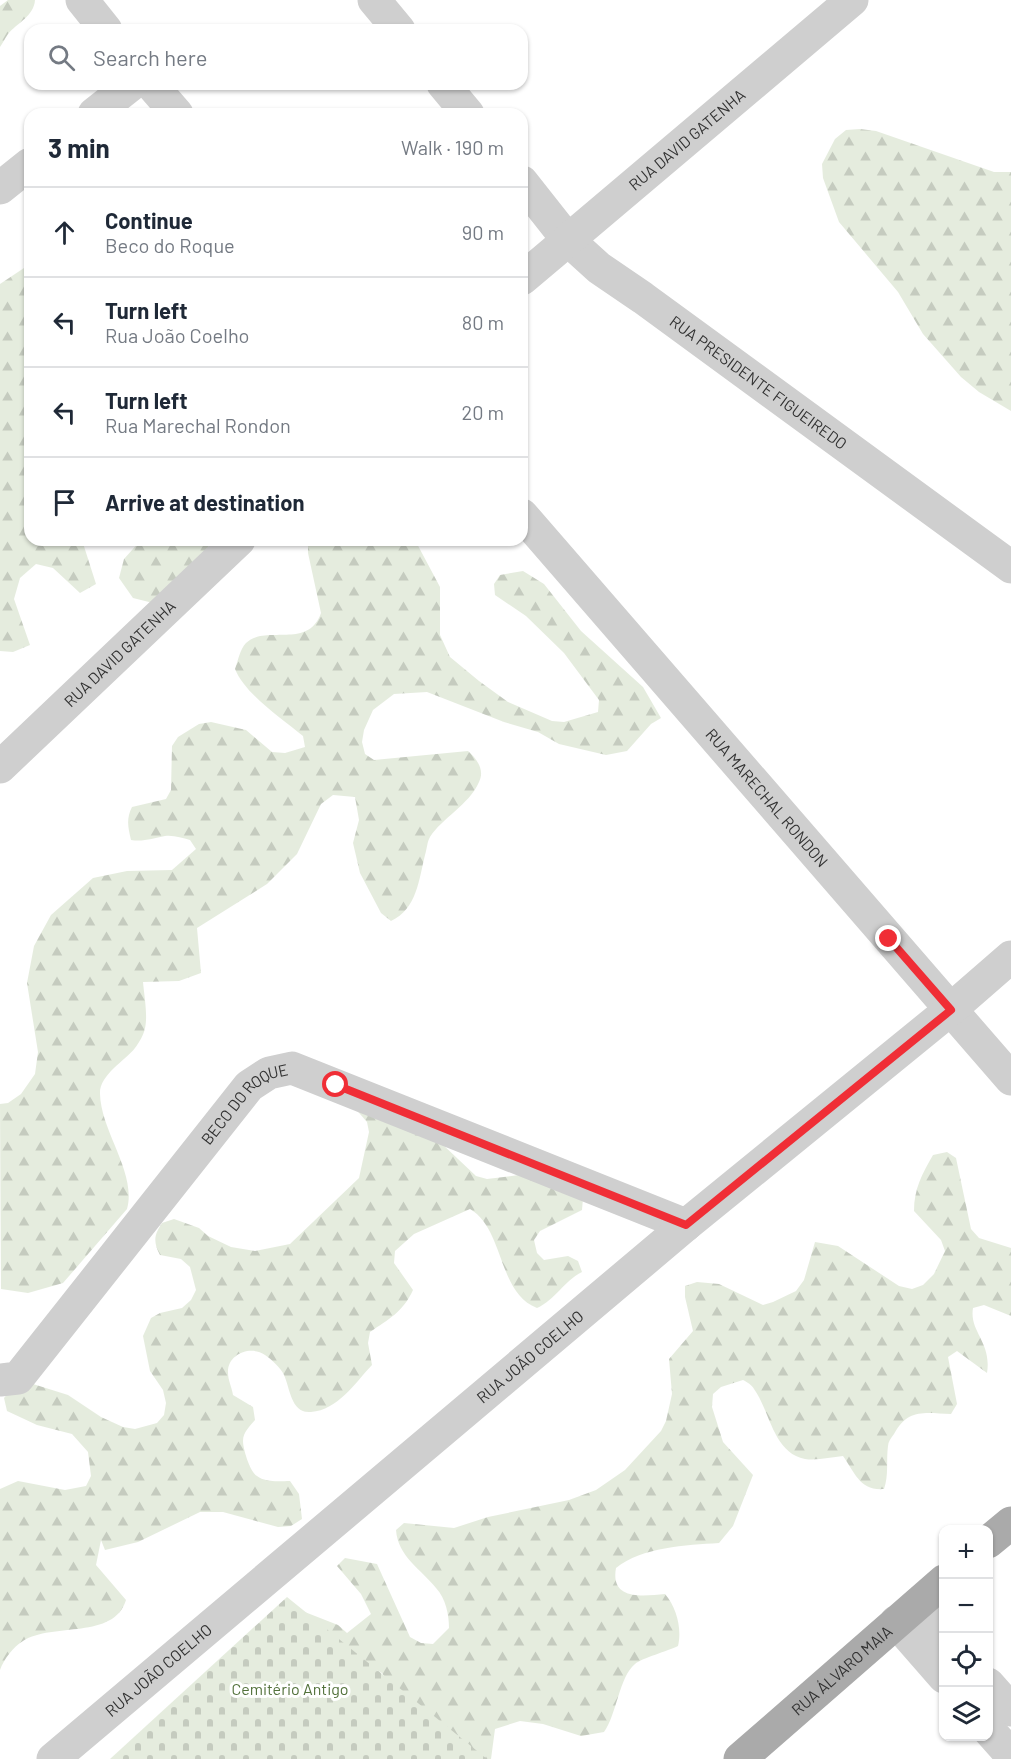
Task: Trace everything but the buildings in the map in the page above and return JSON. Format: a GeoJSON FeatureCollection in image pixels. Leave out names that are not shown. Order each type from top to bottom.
{"type":"FeatureCollection","features":[{"type":"Feature","properties":{"kind":"main road"},"geometry":{"type":"LineString","coordinates":[[993,1538],[1011,1523]]}},
{"type":"Feature","properties":{"kind":"main road","name":"RUA ÁLVARO MAIA"},"geometry":{"type":"LineString","coordinates":[[740,1759],[939,1585]]}},
{"type":"Feature","properties":{"kind":"street"},"geometry":{"type":"LineString","coordinates":[[81,0],[101,24]]}},
{"type":"Feature","properties":{"kind":"street"},"geometry":{"type":"LineString","coordinates":[[374,0],[394,24]]}},
{"type":"Feature","properties":{"kind":"street","name":"RUA DAVID GATENHA"},"geometry":{"type":"LineString","coordinates":[[528,274],[852,0]]}},
{"type":"Feature","properties":{"kind":"street"},"geometry":{"type":"LineString","coordinates":[[102,108],[124,90]]}},
{"type":"Feature","properties":{"kind":"street"},"geometry":{"type":"LineString","coordinates":[[156,90],[172,108]]}},
{"type":"Feature","properties":{"kind":"street"},"geometry":{"type":"LineString","coordinates":[[448,90],[463,108]]}},
{"type":"Feature","properties":{"kind":"street"},"geometry":{"type":"LineString","coordinates":[[0,188],[24,169]]}},
{"type":"Feature","properties":{"kind":"street","name":"RUA PRESIDENTE FIGUEIREDO"},"geometry":{"type":"LineString","coordinates":[[528,190],[567,239],[599,268],[1011,567]]}},
{"type":"Feature","properties":{"kind":"street","name":"RUA MARECHAL RONDON"},"geometry":{"type":"LineString","coordinates":[[528,522],[1011,1079]]}},
{"type":"Feature","properties":{"kind":"street","name":"RUA DAVID GATENHA"},"geometry":{"type":"LineString","coordinates":[[0,767],[233,546]]}},
{"type":"Feature","properties":{"kind":"street","name":"RUA JOÃO COELHO"},"geometry":{"type":"LineString","coordinates":[[53,1759],[686,1225],[951,1010],[1011,957]]}},
{"type":"Feature","properties":{"kind":"street","name":"BECO DO ROQUE"},"geometry":{"type":"LineString","coordinates":[[0,1380],[18,1378],[249,1086],[269,1073],[292,1068],[686,1225]]}},
{"type":"Feature","properties":{"kind":"street"},"geometry":{"type":"LineString","coordinates":[[907,1613],[939,1630]]}},
{"type":"Feature","properties":{"kind":"street"},"geometry":{"type":"LineString","coordinates":[[907,1613],[939,1668]]}},
{"type":"Feature","properties":{"kind":"street"},"geometry":{"type":"LineString","coordinates":[[991,1687],[1011,1710]]}},
{"type":"Feature","properties":{"kind":"street"},"geometry":{"type":"LineString","coordinates":[[993,1735],[1011,1755]]}},
{"type":"Feature","properties":{"kind":"green space"},"geometry":{"type":"Polygon","coordinates":[[[8,0],[35,0],[32,11],[8,34],[0,47],[0,6],[8,0]]]}},
{"type":"Feature","properties":{"kind":"green space"},"geometry":{"type":"Polygon","coordinates":[[[846,130],[876,131],[994,172],[1011,172],[1011,411],[979,392],[961,377],[923,334],[898,292],[839,222],[823,178],[822,164],[835,139],[846,130]]]}},
{"type":"Feature","properties":{"kind":"green space"},"geometry":{"type":"Polygon","coordinates":[[[24,268],[24,546],[84,546],[96,584],[80,593],[53,568],[36,564],[20,578],[14,599],[30,645],[13,652],[0,651],[0,284],[24,268]]]}},
{"type":"Feature","properties":{"kind":"green space"},"geometry":{"type":"Polygon","coordinates":[[[136,546],[212,546],[153,603],[133,598],[119,578],[124,559],[136,546]]]}},
{"type":"Feature","properties":{"kind":"green space"},"geometry":{"type":"Polygon","coordinates":[[[308,546],[418,546],[440,587],[440,635],[450,657],[508,702],[552,721],[564,722],[598,712],[599,700],[564,653],[526,616],[495,595],[494,584],[500,575],[523,571],[544,584],[581,631],[643,687],[661,718],[651,724],[627,751],[606,755],[559,744],[538,732],[504,722],[427,692],[394,694],[373,710],[364,730],[362,742],[365,754],[374,760],[468,751],[481,769],[481,778],[469,798],[430,837],[412,901],[400,916],[391,921],[381,913],[360,873],[353,843],[359,820],[355,797],[333,795],[321,804],[297,854],[267,884],[197,928],[201,973],[179,981],[143,982],[146,1017],[144,1033],[131,1053],[108,1075],[100,1094],[106,1123],[127,1181],[129,1195],[127,1209],[63,1283],[28,1293],[1,1289],[0,1104],[8,1103],[21,1094],[35,1074],[38,1052],[27,983],[34,946],[51,915],[93,878],[127,871],[172,870],[196,849],[190,840],[175,836],[131,840],[129,831],[128,819],[132,807],[166,799],[171,790],[172,746],[178,737],[199,724],[211,722],[246,730],[272,752],[285,753],[305,747],[303,736],[255,697],[235,669],[244,646],[254,638],[297,634],[307,631],[315,624],[321,613],[308,546]]]}},
{"type":"Feature","properties":{"kind":"green space"},"geometry":{"type":"Polygon","coordinates":[[[353,1106],[440,1142],[476,1176],[487,1179],[519,1175],[583,1198],[582,1210],[540,1231],[534,1240],[537,1253],[544,1260],[568,1256],[578,1261],[582,1272],[537,1308],[524,1300],[515,1289],[507,1275],[490,1231],[470,1209],[414,1234],[395,1251],[394,1263],[413,1290],[400,1310],[370,1332],[368,1343],[372,1365],[338,1401],[321,1410],[304,1412],[299,1409],[292,1399],[281,1369],[259,1352],[241,1353],[231,1361],[229,1366],[228,1376],[233,1395],[253,1407],[255,1420],[243,1438],[249,1465],[254,1474],[265,1480],[290,1481],[299,1494],[302,1519],[291,1526],[278,1527],[223,1512],[200,1512],[138,1542],[105,1550],[101,1540],[96,1565],[126,1600],[119,1612],[109,1621],[96,1626],[50,1632],[23,1641],[9,1654],[0,1670],[0,1489],[18,1481],[65,1490],[86,1486],[91,1476],[88,1452],[72,1434],[37,1425],[7,1411],[4,1398],[11,1390],[33,1384],[68,1395],[101,1417],[123,1427],[135,1429],[157,1423],[164,1415],[166,1403],[163,1390],[150,1371],[143,1336],[151,1318],[160,1313],[182,1308],[191,1300],[196,1290],[190,1267],[181,1259],[160,1255],[155,1242],[159,1227],[162,1223],[174,1219],[199,1228],[208,1236],[231,1247],[255,1251],[290,1244],[359,1178],[369,1132],[367,1122],[353,1106]]]}},
{"type":"Feature","properties":{"kind":"green space"},"geometry":{"type":"Polygon","coordinates":[[[947,1152],[956,1158],[971,1229],[979,1238],[1011,1248],[1011,1316],[984,1305],[973,1308],[974,1324],[984,1345],[988,1362],[987,1373],[957,1351],[948,1357],[957,1404],[951,1414],[918,1414],[911,1416],[899,1426],[888,1444],[884,1489],[869,1487],[859,1480],[843,1456],[805,1459],[794,1455],[779,1440],[751,1385],[743,1380],[721,1387],[713,1394],[712,1407],[723,1442],[753,1475],[733,1526],[719,1543],[651,1551],[616,1568],[615,1579],[623,1591],[638,1595],[665,1594],[678,1619],[678,1646],[635,1664],[625,1678],[604,1732],[581,1736],[543,1724],[520,1721],[495,1729],[491,1759],[415,1759],[402,1704],[382,1673],[359,1661],[292,1607],[338,1625],[347,1633],[371,1614],[361,1594],[337,1566],[345,1558],[377,1564],[410,1637],[421,1643],[433,1644],[449,1628],[446,1607],[439,1592],[401,1548],[396,1530],[404,1523],[454,1528],[488,1517],[569,1500],[596,1490],[625,1470],[661,1431],[666,1421],[672,1394],[669,1359],[693,1331],[685,1297],[685,1286],[697,1282],[719,1284],[763,1305],[773,1302],[796,1291],[804,1280],[815,1242],[838,1246],[899,1286],[912,1289],[923,1285],[934,1274],[945,1251],[941,1240],[914,1211],[915,1196],[922,1175],[933,1155],[947,1152]]]}},
{"type":"Feature","properties":{"kind":"green space","name":"Cemitério Antigo"},"geometry":{"type":"Polygon","coordinates":[[[287,1597],[487,1759],[110,1759],[287,1597]]]}},
{"type":"Feature","properties":{"kind":"route"},"geometry":{"type":"LineString","coordinates":[[336,1085],[686,1225],[951,1010],[889,939]]}}]}
